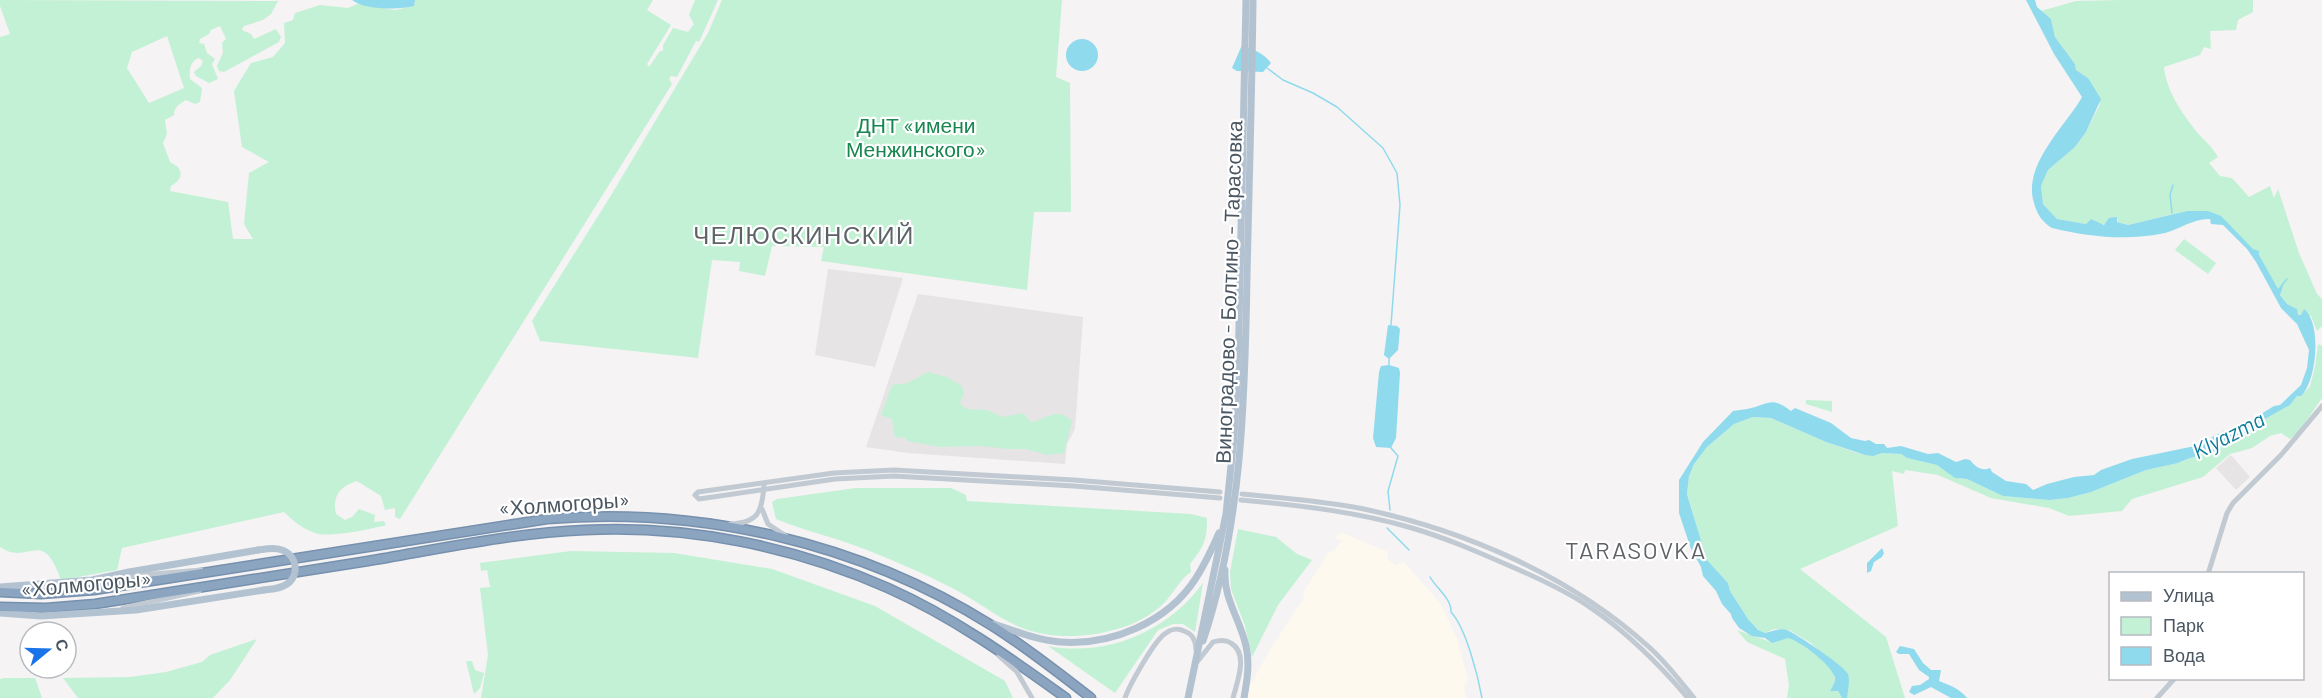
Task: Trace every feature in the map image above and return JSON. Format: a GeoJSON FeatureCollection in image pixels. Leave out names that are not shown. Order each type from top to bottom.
{"type":"FeatureCollection","features":[{"type":"Feature","properties":{"kind":"highway","name":"«Холмогоры»"},"geometry":{"type":"LineString","coordinates":[[0,592],[67,592],[547,519],[618,515],[666,518],[718,524],[794,540],[862,562],[895,576],[981,620],[1091,698]]}},
{"type":"Feature","properties":{"kind":"highway","name":"«Холмогоры»"},"geometry":{"type":"LineString","coordinates":[[0,607],[46,608],[95,604],[530,535],[584,530],[653,531],[723,539],[779,551],[824,564],[889,589],[963,626],[1066,698]]}},
{"type":"Feature","properties":{"kind":"main road","name":"Виноградово - Болтино - Тарасовка"},"geometry":{"type":"LineString","coordinates":[[1195,666],[1211,619],[1226,550],[1243,414],[1248,80],[1246,0]]}},
{"type":"Feature","properties":{"kind":"main road","name":"Виноградово - Болтино - Тарасовка"},"geometry":{"type":"LineString","coordinates":[[1195,666],[1226,514],[1237,400],[1253,0]]}},
{"type":"Feature","properties":{"kind":"main road"},"geometry":{"type":"LineString","coordinates":[[981,620],[1038,638],[1060,642],[1108,639],[1137,628],[1162,614],[1195,580],[1209,556],[1226,514]]}},
{"type":"Feature","properties":{"kind":"main road"},"geometry":{"type":"LineString","coordinates":[[0,587],[92,580],[258,550],[282,550],[292,557],[295,564],[294,575],[289,583],[277,588],[158,607],[40,616],[0,613]]}},
{"type":"Feature","properties":{"kind":"main road"},"geometry":{"type":"LineString","coordinates":[[1226,550],[1226,588],[1246,647],[1248,664],[1244,698]]}},
{"type":"Feature","properties":{"kind":"main road"},"geometry":{"type":"LineString","coordinates":[[1188,698],[1195,666]]}},
{"type":"Feature","properties":{"kind":"street"},"geometry":{"type":"LineString","coordinates":[[2208,572],[2227,513],[2233,503],[2288,447],[2322,406]]}},
{"type":"Feature","properties":{"kind":"street"},"geometry":{"type":"LineString","coordinates":[[764,485],[699,499],[695,495],[698,492],[764,485],[894,476],[1087,484],[1220,495]]}},
{"type":"Feature","properties":{"kind":"street"},"geometry":{"type":"LineString","coordinates":[[764,485],[762,514],[768,524],[794,540]]}},
{"type":"Feature","properties":{"kind":"street"},"geometry":{"type":"LineString","coordinates":[[1688,698],[1648,653],[1601,615],[1578,599],[1527,574],[1414,529],[1349,513],[1242,497],[1364,509],[1415,522],[1511,559],[1574,590],[1619,621],[1650,648],[1694,698]]}},
{"type":"Feature","properties":{"kind":"street"},"geometry":{"type":"LineString","coordinates":[[718,524],[750,521],[756,517],[761,507]]}},
{"type":"Feature","properties":{"kind":"street"},"geometry":{"type":"LineString","coordinates":[[92,580],[158,573],[221,570]]}},
{"type":"Feature","properties":{"kind":"street"},"geometry":{"type":"LineString","coordinates":[[101,612],[163,601],[222,585]]}},
{"type":"Feature","properties":{"kind":"street"},"geometry":{"type":"LineString","coordinates":[[963,626],[1012,667],[1032,698]]}},
{"type":"Feature","properties":{"kind":"street"},"geometry":{"type":"LineString","coordinates":[[1125,698],[1155,646],[1169,631],[1183,630],[1192,636],[1196,645],[1195,666]]}},
{"type":"Feature","properties":{"kind":"street"},"geometry":{"type":"LineString","coordinates":[[1195,666],[1203,652],[1213,642],[1225,640],[1235,645],[1241,658],[1233,698]]}},
{"type":"Feature","properties":{"kind":"street"},"geometry":{"type":"LineString","coordinates":[[2157,698],[2173,680]]}},
{"type":"Feature","properties":{"kind":"shaded area"},"geometry":{"type":"Polygon","coordinates":[[[828,269],[903,278],[875,367],[815,355],[828,269]]]}},
{"type":"Feature","properties":{"kind":"shaded area"},"geometry":{"type":"Polygon","coordinates":[[[918,294],[1083,317],[1075,429],[1067,444],[1065,464],[908,453],[866,447],[918,294]]]}},
{"type":"Feature","properties":{"kind":"shaded area"},"geometry":{"type":"Polygon","coordinates":[[[2231,455],[2250,477],[2236,490],[2216,468],[2231,455]]]}},
{"type":"Feature","properties":{"kind":"shaded area"},"geometry":{"type":"Polygon","coordinates":[[[1343,533],[1388,552],[1387,559],[1396,565],[1404,562],[1440,603],[1457,638],[1468,679],[1464,686],[1466,698],[1248,698],[1247,691],[1271,648],[1304,598],[1303,593],[1328,553],[1342,541],[1335,538],[1343,533]]]}},
{"type":"Feature","properties":{"kind":"green space"},"geometry":{"type":"Polygon","coordinates":[[[0,0],[278,1],[271,14],[263,20],[244,26],[242,30],[251,34],[254,39],[276,29],[281,37],[279,42],[224,72],[219,71],[217,66],[223,53],[222,43],[226,39],[220,26],[200,39],[199,43],[204,44],[207,53],[215,59],[212,64],[218,79],[209,83],[196,76],[194,72],[203,61],[196,59],[191,66],[190,79],[202,88],[200,102],[195,104],[186,100],[177,106],[174,115],[165,120],[167,134],[163,143],[170,162],[178,167],[181,173],[170,191],[228,202],[233,239],[253,239],[244,224],[249,173],[269,162],[242,147],[234,91],[251,63],[273,57],[285,43],[284,23],[293,20],[295,13],[320,5],[348,8],[357,4],[395,10],[414,6],[415,0],[653,0],[647,10],[671,25],[647,64],[649,67],[660,51],[663,51],[663,45],[673,28],[688,32],[694,24],[689,15],[695,0],[718,0],[699,42],[696,41],[677,77],[671,76],[669,79],[672,84],[400,519],[395,517],[395,508],[385,510],[381,496],[357,481],[342,489],[336,497],[336,514],[345,520],[352,517],[359,509],[375,515],[374,522],[384,521],[386,525],[350,532],[321,534],[302,527],[284,512],[122,548],[117,570],[61,580],[48,554],[34,550],[10,552],[0,547],[0,37],[10,34],[0,0]],[[167,36],[132,52],[127,68],[149,103],[184,88],[167,36]]]}},
{"type":"Feature","properties":{"kind":"green space","name":"ДНТ «имени Менжинского»"},"geometry":{"type":"Polygon","coordinates":[[[722,0],[1062,0],[1056,77],[1070,83],[1071,212],[1034,212],[1027,290],[821,261],[824,247],[772,246],[765,276],[739,271],[740,262],[712,260],[698,358],[540,341],[532,321],[610,197],[708,33],[722,0]]]}},
{"type":"Feature","properties":{"kind":"green space"},"geometry":{"type":"Polygon","coordinates":[[[2253,0],[2253,12],[2238,20],[2236,30],[2210,31],[2211,49],[2204,47],[2200,55],[2164,67],[2165,75],[2174,99],[2183,114],[2218,157],[2209,163],[2220,176],[2232,178],[2249,197],[2270,186],[2274,198],[2278,189],[2299,253],[2317,294],[2322,299],[2322,326],[2317,331],[2311,316],[2298,315],[2296,309],[2287,304],[2280,295],[2282,289],[2278,290],[2253,249],[2208,211],[2187,211],[2128,225],[2117,222],[2118,219],[2101,225],[2091,219],[2086,224],[2057,219],[2043,204],[2041,186],[2048,170],[2075,147],[2086,132],[2100,104],[2088,78],[2076,70],[2075,64],[2055,37],[2051,19],[2041,11],[2076,1],[2253,0]]]}},
{"type":"Feature","properties":{"kind":"green space"},"geometry":{"type":"Polygon","coordinates":[[[2184,239],[2216,263],[2208,274],[2175,250],[2184,239]]]}},
{"type":"Feature","properties":{"kind":"green space"},"geometry":{"type":"Polygon","coordinates":[[[2318,344],[2322,346],[2322,398],[2298,433],[2290,439],[2281,433],[2270,436],[2252,448],[2230,454],[2203,477],[2132,499],[2122,511],[2069,516],[2049,508],[1991,498],[1938,475],[1905,470],[1904,474],[1892,471],[1898,526],[1800,569],[1886,637],[1905,698],[1847,698],[1846,671],[1824,656],[1811,643],[1789,630],[1774,629],[1765,633],[1758,630],[1730,591],[1728,583],[1707,560],[1687,494],[1689,476],[1694,464],[1707,447],[1734,424],[1753,417],[1771,418],[1826,442],[1865,455],[1901,454],[1907,458],[1937,465],[1960,479],[1967,479],[2003,496],[2049,500],[2068,498],[2146,470],[2182,462],[2211,452],[2223,441],[2232,441],[2244,435],[2253,424],[2290,405],[2310,386],[2318,344]]]}},
{"type":"Feature","properties":{"kind":"green space"},"geometry":{"type":"Polygon","coordinates":[[[928,372],[947,377],[962,386],[964,394],[960,401],[961,405],[967,409],[987,410],[1003,417],[1023,413],[1031,422],[1056,414],[1066,416],[1072,421],[1064,453],[1048,455],[1025,449],[980,446],[940,447],[907,441],[905,437],[897,438],[894,435],[892,419],[881,415],[892,385],[908,383],[928,372]]]}},
{"type":"Feature","properties":{"kind":"green space"},"geometry":{"type":"Polygon","coordinates":[[[1806,400],[1832,401],[1832,412],[1806,404],[1806,400]]]}},
{"type":"Feature","properties":{"kind":"green space"},"geometry":{"type":"Polygon","coordinates":[[[856,488],[951,488],[966,495],[967,501],[1191,514],[1207,518],[1206,532],[1202,548],[1190,564],[1191,572],[1164,603],[1148,615],[1136,622],[1105,632],[1057,636],[1033,632],[1013,624],[959,592],[898,563],[776,519],[772,502],[777,499],[856,488]]]}},
{"type":"Feature","properties":{"kind":"green space"},"geometry":{"type":"Polygon","coordinates":[[[1238,529],[1276,537],[1297,554],[1312,560],[1278,605],[1252,657],[1245,626],[1231,589],[1230,572],[1238,529]]]}},
{"type":"Feature","properties":{"kind":"green space"},"geometry":{"type":"Polygon","coordinates":[[[571,551],[674,553],[772,569],[875,606],[1005,681],[1013,698],[481,698],[488,655],[480,588],[490,587],[487,570],[481,571],[480,563],[571,551]]]}},
{"type":"Feature","properties":{"kind":"green space"},"geometry":{"type":"Polygon","coordinates":[[[1203,583],[1195,632],[1183,624],[1173,624],[1158,630],[1115,693],[1048,646],[1092,648],[1134,637],[1172,615],[1203,583]]]}},
{"type":"Feature","properties":{"kind":"green space"},"geometry":{"type":"Polygon","coordinates":[[[1737,630],[1771,642],[1787,638],[1799,643],[1829,667],[1835,679],[1834,685],[1842,698],[1787,698],[1789,685],[1785,659],[1747,642],[1737,630]]]}},
{"type":"Feature","properties":{"kind":"green space"},"geometry":{"type":"Polygon","coordinates":[[[257,639],[230,680],[213,698],[78,698],[64,680],[130,677],[166,672],[202,662],[210,655],[257,639]]]}},
{"type":"Feature","properties":{"kind":"green space"},"geometry":{"type":"Polygon","coordinates":[[[466,661],[472,661],[475,670],[484,673],[480,688],[474,694],[466,661]]]}},
{"type":"Feature","properties":{"kind":"green space"},"geometry":{"type":"Polygon","coordinates":[[[0,679],[36,680],[42,698],[0,698],[0,679]]]}},
{"type":"Feature","properties":{"kind":"water"},"geometry":{"type":"Polygon","coordinates":[[[352,0],[415,0],[414,6],[391,8],[365,6],[352,0]]]}},
{"type":"Feature","properties":{"kind":"water","name":"Klyazma"},"geometry":{"type":"Polygon","coordinates":[[[2026,0],[2035,0],[2037,7],[2051,19],[2055,37],[2075,64],[2076,70],[2088,78],[2101,99],[2086,132],[2075,147],[2048,170],[2041,186],[2043,204],[2057,219],[2086,224],[2091,219],[2104,225],[2109,218],[2117,217],[2117,222],[2128,225],[2187,211],[2208,211],[2221,216],[2253,249],[2259,251],[2278,289],[2282,284],[2280,295],[2287,304],[2297,309],[2298,315],[2301,315],[2304,309],[2310,316],[2315,339],[2311,378],[2301,396],[2297,396],[2290,405],[2247,429],[2253,431],[2232,441],[2223,441],[2219,450],[2146,470],[2091,492],[2049,500],[2003,496],[1967,479],[1955,478],[1937,465],[1907,458],[1901,454],[1865,455],[1826,442],[1771,418],[1753,417],[1734,424],[1707,447],[1694,464],[1689,476],[1687,494],[1707,560],[1728,583],[1730,591],[1758,630],[1765,633],[1787,630],[1820,650],[1845,670],[1849,676],[1848,689],[1847,698],[1842,698],[1838,691],[1830,691],[1835,680],[1833,673],[1807,648],[1788,638],[1772,643],[1765,638],[1752,636],[1739,628],[1716,591],[1703,576],[1701,567],[1691,549],[1679,513],[1679,480],[1703,442],[1733,411],[1774,402],[1779,403],[1791,411],[1795,408],[1831,423],[1851,438],[1884,444],[1887,448],[1901,446],[1928,454],[1938,453],[1956,462],[1970,460],[1981,469],[1990,468],[1992,472],[2006,481],[2026,484],[2033,490],[2074,477],[2094,475],[2101,470],[2132,459],[2195,446],[2224,431],[2230,431],[2274,406],[2280,405],[2301,385],[2307,368],[2309,350],[2297,324],[2281,308],[2247,249],[2223,225],[2211,224],[2210,219],[2204,219],[2165,233],[2137,237],[2108,237],[2052,228],[2040,217],[2034,203],[2032,189],[2034,175],[2047,147],[2082,97],[2054,54],[2026,0]]]}},
{"type":"Feature","properties":{"kind":"water"},"geometry":{"type":"Polygon","coordinates":[[[1082,39],[1093,44],[1098,55],[1093,66],[1082,71],[1071,66],[1066,55],[1071,44],[1082,39]]]}},
{"type":"Feature","properties":{"kind":"water"},"geometry":{"type":"Polygon","coordinates":[[[1242,45],[1261,54],[1271,63],[1263,72],[1237,71],[1232,68],[1242,45]]]}},
{"type":"Feature","properties":{"kind":"water"},"geometry":{"type":"Polygon","coordinates":[[[1388,325],[1397,326],[1400,329],[1398,350],[1389,359],[1384,355],[1388,325]]]}},
{"type":"Feature","properties":{"kind":"water"},"geometry":{"type":"Polygon","coordinates":[[[1389,365],[1399,368],[1400,373],[1396,438],[1391,448],[1376,447],[1373,438],[1379,372],[1381,366],[1389,365]]]}},
{"type":"Feature","properties":{"kind":"water"},"geometry":{"type":"Polygon","coordinates":[[[1882,548],[1884,553],[1882,557],[1874,562],[1871,571],[1867,573],[1867,563],[1882,548]]]}},
{"type":"Feature","properties":{"kind":"water"},"geometry":{"type":"Polygon","coordinates":[[[1900,646],[1914,649],[1923,663],[1931,670],[1941,670],[1939,681],[1957,689],[1967,698],[1951,698],[1931,687],[1914,695],[1909,692],[1912,686],[1920,685],[1929,677],[1919,670],[1909,654],[1896,652],[1900,646]]]}},
{"type":"Feature","properties":{"kind":"waterway"},"geometry":{"type":"LineString","coordinates":[[1267,68],[1283,80],[1337,107],[1383,148],[1397,173],[1400,205],[1391,325]]}},
{"type":"Feature","properties":{"kind":"waterway"},"geometry":{"type":"LineString","coordinates":[[2172,213],[2170,195],[2173,185]]}},
{"type":"Feature","properties":{"kind":"waterway"},"geometry":{"type":"LineString","coordinates":[[2282,285],[2287,279]]}},
{"type":"Feature","properties":{"kind":"waterway"},"geometry":{"type":"LineString","coordinates":[[1389,359],[1389,365]]}},
{"type":"Feature","properties":{"kind":"waterway"},"geometry":{"type":"LineString","coordinates":[[1390,510],[1388,491],[1398,456],[1391,448]]}},
{"type":"Feature","properties":{"kind":"waterway"},"geometry":{"type":"LineString","coordinates":[[1387,528],[1409,550]]}},
{"type":"Feature","properties":{"kind":"waterway"},"geometry":{"type":"LineString","coordinates":[[1430,577],[1446,598],[1451,612],[1462,629],[1482,698]]}},
{"type":"Feature","properties":{"kind":"district","name":"ЧЕЛЮСКИНСКИЙ"},"geometry":{"type":"Point","coordinates":[804,234]}},
{"type":"Feature","properties":{"kind":"district","name":"TARASOVKA"},"geometry":{"type":"Point","coordinates":[1636,549]}}]}
